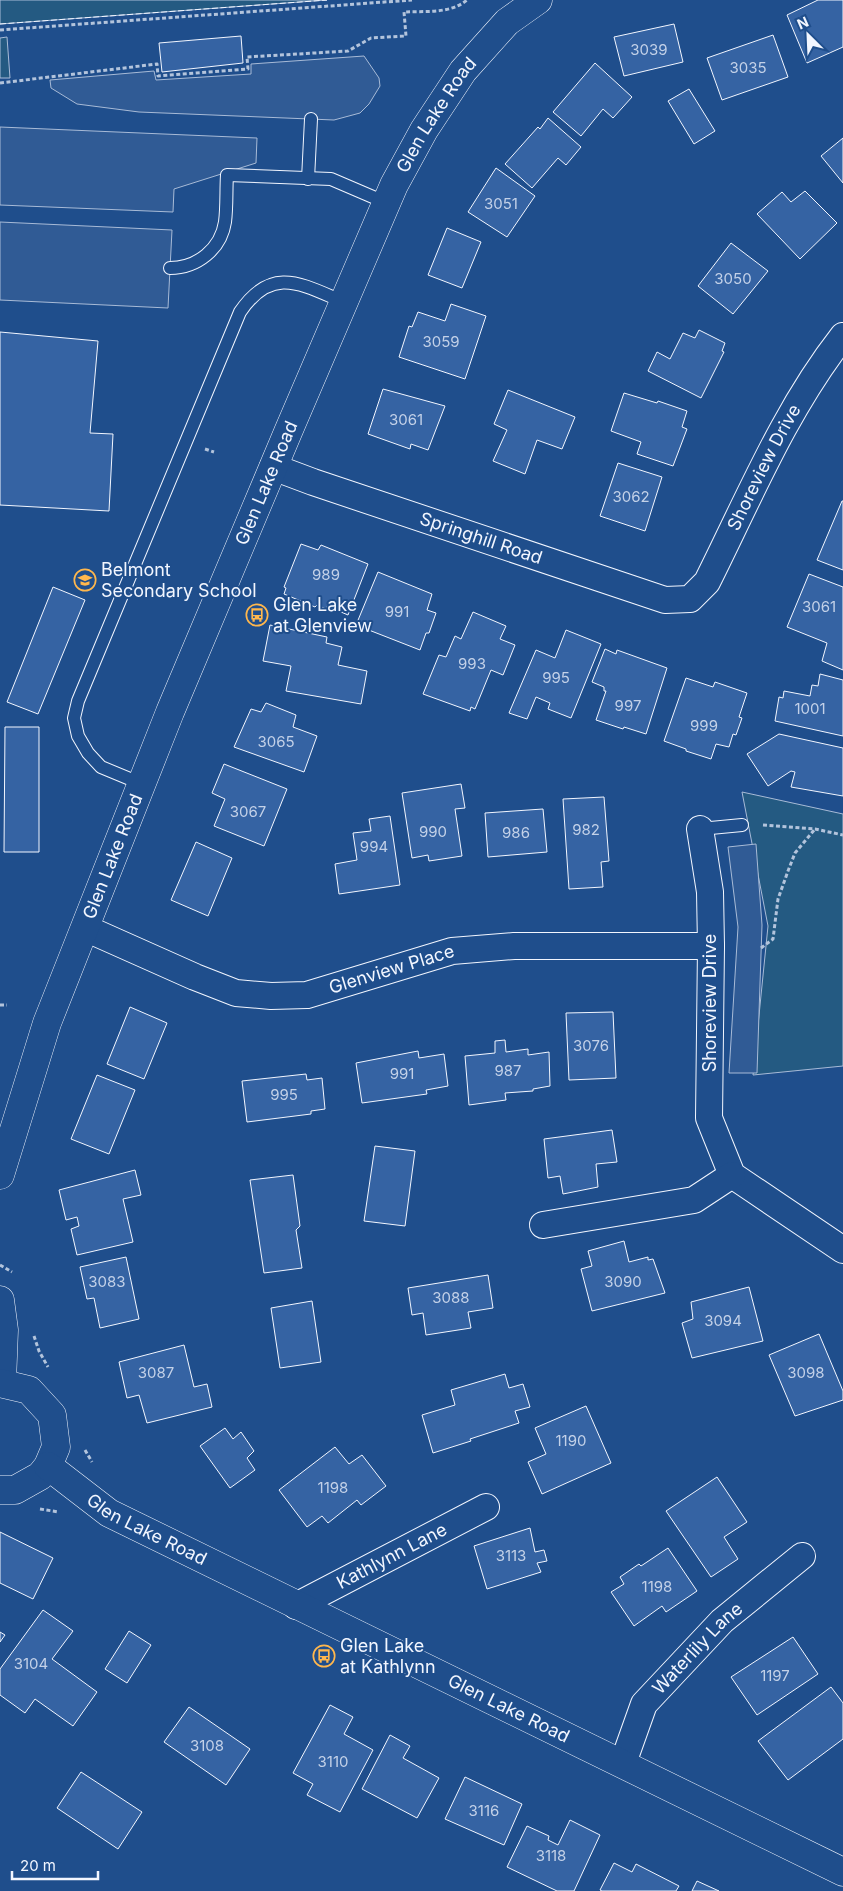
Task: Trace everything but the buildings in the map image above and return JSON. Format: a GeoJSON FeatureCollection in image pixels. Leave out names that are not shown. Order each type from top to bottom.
{"type":"FeatureCollection","features":[{"type":"Feature","properties":{"kind":"street","name":"Glen Lake Road"},"geometry":{"type":"LineString","coordinates":[[0,1175],[47,1023],[142,784],[273,467],[387,203],[424,130],[463,71],[507,22],[538,0]]}},
{"type":"Feature","properties":{"kind":"street","name":"Shoreview Drive"},"geometry":{"type":"LineString","coordinates":[[690,599],[708,582],[790,414],[821,364],[843,336]]}},
{"type":"Feature","properties":{"kind":"street","name":"Springhill Road"},"geometry":{"type":"LineString","coordinates":[[273,467],[666,600],[690,599]]}},
{"type":"Feature","properties":{"kind":"street","name":"Shoreview Drive"},"geometry":{"type":"LineString","coordinates":[[700,828],[710,892],[709,1118],[732,1175]]}},
{"type":"Feature","properties":{"kind":"street","name":"Glenview Place"},"geometry":{"type":"LineString","coordinates":[[85,928],[195,977],[236,992],[271,996],[307,995],[452,951],[514,946],[711,946]]}},
{"type":"Feature","properties":{"kind":"street"},"geometry":{"type":"LineString","coordinates":[[543,1225],[694,1200],[732,1175],[843,1250]]}},
{"type":"Feature","properties":{"kind":"street"},"geometry":{"type":"LineString","coordinates":[[0,1300],[4,1330],[1,1383],[30,1390],[52,1415],[56,1447],[48,1466],[40,1476],[15,1490],[0,1490]]}},
{"type":"Feature","properties":{"kind":"street","name":"Glen Lake Road"},"geometry":{"type":"LineString","coordinates":[[48,1466],[109,1513],[843,1872]]}},
{"type":"Feature","properties":{"kind":"street","name":"Kathlynn Lane"},"geometry":{"type":"LineString","coordinates":[[296,1606],[486,1507]]}},
{"type":"Feature","properties":{"kind":"street","name":"Waterlily Lane"},"geometry":{"type":"LineString","coordinates":[[623,1763],[644,1704],[722,1621],[802,1556]]}},
{"type":"Feature","properties":{"kind":"lane"},"geometry":{"type":"LineString","coordinates":[[308,179],[311,119]]}},
{"type":"Feature","properties":{"kind":"lane"},"geometry":{"type":"LineString","coordinates":[[170,268],[191,265],[204,258],[215,245],[225,224],[227,175],[331,180],[387,203]]}},
{"type":"Feature","properties":{"kind":"lane"},"geometry":{"type":"LineString","coordinates":[[142,784],[100,767],[88,754],[78,736],[74,718],[78,701],[236,321],[249,299],[263,287],[281,282],[301,284],[344,302]]}},
{"type":"Feature","properties":{"kind":"lane"},"geometry":{"type":"LineString","coordinates":[[700,828],[742,824]]}},
{"type":"Feature","properties":{"kind":"path"},"geometry":{"type":"LineString","coordinates":[[0,30],[412,0]]}},
{"type":"Feature","properties":{"kind":"path"},"geometry":{"type":"LineString","coordinates":[[457,0],[461,5]]}},
{"type":"Feature","properties":{"kind":"path"},"geometry":{"type":"LineString","coordinates":[[0,83],[157,64],[158,76],[248,69],[247,57],[348,50],[372,38],[406,36],[404,12],[447,10],[461,5],[466,0]]}},
{"type":"Feature","properties":{"kind":"path"},"geometry":{"type":"LineString","coordinates":[[205,449],[214,452]]}},
{"type":"Feature","properties":{"kind":"path"},"geometry":{"type":"LineString","coordinates":[[742,824],[815,829],[843,835]]}},
{"type":"Feature","properties":{"kind":"path"},"geometry":{"type":"LineString","coordinates":[[761,948],[773,939],[778,899],[796,853],[815,829]]}},
{"type":"Feature","properties":{"kind":"path"},"geometry":{"type":"LineString","coordinates":[[0,1005],[7,1005]]}},
{"type":"Feature","properties":{"kind":"path"},"geometry":{"type":"LineString","coordinates":[[38,1509],[64,1513]]}},
{"type":"Feature","properties":{"kind":"shaded area"},"geometry":{"type":"Polygon","coordinates":[[[0,0],[327,0],[0,24],[0,0]]]}},
{"type":"Feature","properties":{"kind":"shaded area"},"geometry":{"type":"Polygon","coordinates":[[[7,37],[10,78],[0,78],[0,38],[7,37]]]}},
{"type":"Feature","properties":{"kind":"shaded area"},"geometry":{"type":"Polygon","coordinates":[[[364,56],[379,78],[380,86],[369,104],[360,113],[334,120],[139,112],[77,104],[51,88],[50,80],[154,71],[156,80],[251,74],[251,64],[364,56]]]}},
{"type":"Feature","properties":{"kind":"shaded area"},"geometry":{"type":"Polygon","coordinates":[[[0,127],[257,138],[256,163],[174,189],[173,212],[0,205],[0,127]]]}},
{"type":"Feature","properties":{"kind":"shaded area"},"geometry":{"type":"Polygon","coordinates":[[[0,222],[172,230],[168,308],[0,300],[0,222]]]}},
{"type":"Feature","properties":{"kind":"shaded area"},"geometry":{"type":"Polygon","coordinates":[[[742,792],[843,814],[843,1066],[753,1075],[768,926],[742,792]]]}},
{"type":"Feature","properties":{"kind":"shaded area"},"geometry":{"type":"Polygon","coordinates":[[[756,844],[762,925],[757,1073],[729,1073],[738,927],[728,847],[756,844]]]}},
{"type":"Feature","properties":{"kind":"fence"},"geometry":{"type":"LineString","coordinates":[[0,24],[327,0]]}},
{"type":"Feature","properties":{"kind":"place","name":"Belmont Secondary School"},"geometry":{"type":"Point","coordinates":[85,580]}},
{"type":"Feature","properties":{"kind":"place","name":"Glen Lake at Glenview"},"geometry":{"type":"Point","coordinates":[257,615]}},
{"type":"Feature","properties":{"kind":"place","name":"Glen Lake at Kathlynn"},"geometry":{"type":"Point","coordinates":[324,1656]}}]}
